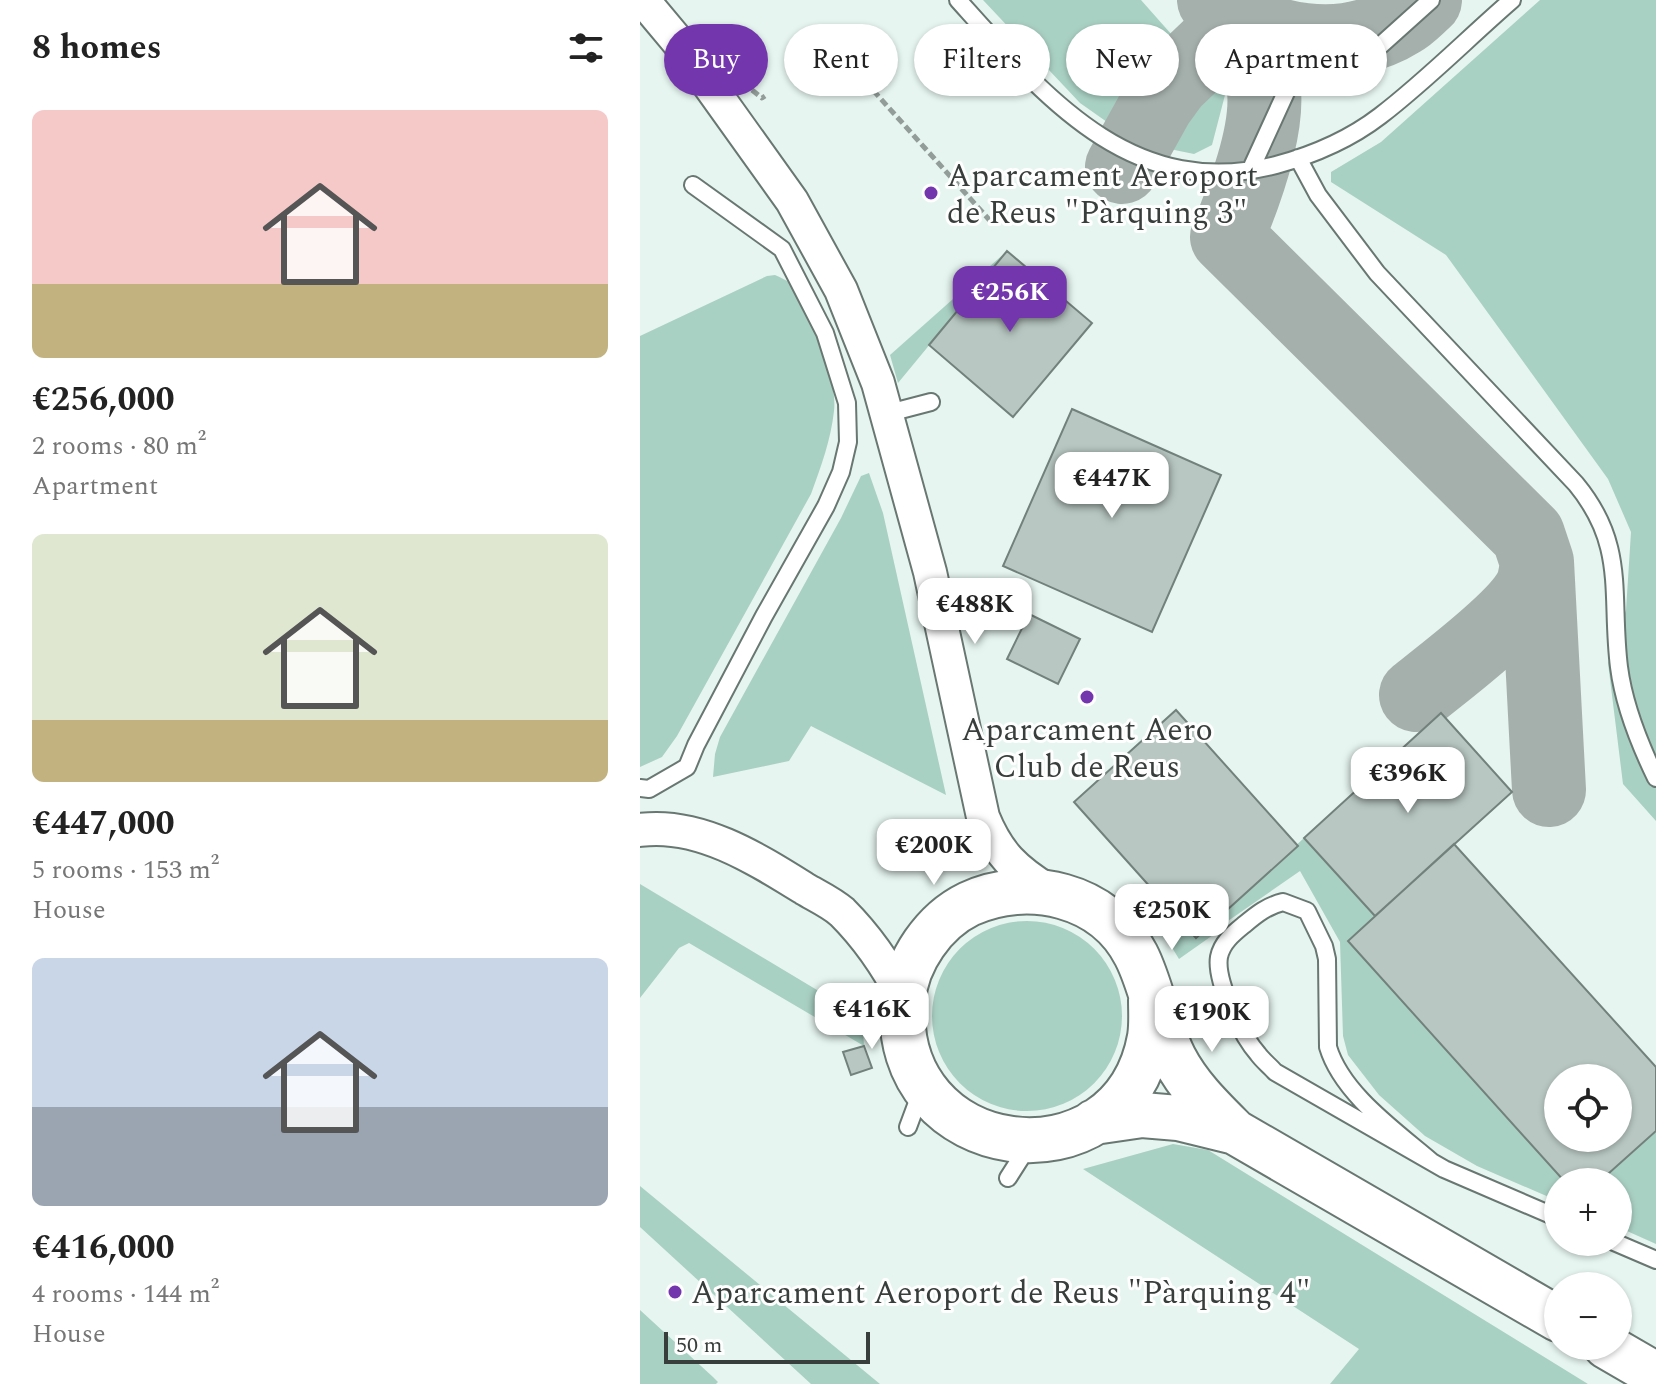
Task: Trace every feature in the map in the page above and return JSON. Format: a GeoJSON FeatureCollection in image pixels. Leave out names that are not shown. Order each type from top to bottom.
{"type":"FeatureCollection","features":[{"type":"Feature","properties":{"kind":"main road"},"geometry":{"type":"LineString","coordinates":[[1151,1000],[1151,1036],[1140,1070],[1121,1099],[1094,1122],[1065,1136],[1032,1141],[1001,1139],[970,1128],[945,1111],[923,1087],[909,1059],[902,1028],[903,997],[910,970],[923,944],[942,922],[965,906],[992,895],[1020,890],[1049,891],[1081,902],[1125,936],[1137,957],[1174,1057],[1195,1092],[1235,1132],[1544,1311]]}},
{"type":"Feature","properties":{"kind":"main road"},"geometry":{"type":"LineString","coordinates":[[1094,1122],[1142,1115],[1178,1118],[1235,1132]]}},
{"type":"Feature","properties":{"kind":"main road"},"geometry":{"type":"LineString","coordinates":[[1630,1360],[1656,1375]]}},
{"type":"Feature","properties":{"kind":"street"},"geometry":{"type":"LineString","coordinates":[[643,0],[679,43],[792,201],[841,290],[878,383],[930,572],[983,817],[993,843],[1008,861],[1022,875],[1049,891]]}},
{"type":"Feature","properties":{"kind":"street"},"geometry":{"type":"LineString","coordinates":[[640,830],[663,827],[706,838],[758,860],[840,910],[885,963],[903,997]]}},
{"type":"Feature","properties":{"kind":"lane"},"geometry":{"type":"LineString","coordinates":[[958,0],[1053,101],[1090,131],[1129,153],[1164,166],[1204,173],[1250,171],[1298,158],[1351,135],[1380,116],[1512,0]]}},
{"type":"Feature","properties":{"kind":"lane"},"geometry":{"type":"LineString","coordinates":[[1250,171],[1293,77],[1362,62],[1431,0]]}},
{"type":"Feature","properties":{"kind":"lane"},"geometry":{"type":"LineString","coordinates":[[1298,158],[1318,195],[1377,273],[1576,484],[1600,517],[1614,563],[1619,667],[1624,695],[1656,778]]}},
{"type":"Feature","properties":{"kind":"lane"},"geometry":{"type":"LineString","coordinates":[[640,788],[649,789],[687,767],[764,616],[826,506],[841,472],[848,442],[847,403],[825,333],[782,249],[693,185]]}},
{"type":"Feature","properties":{"kind":"lane"},"geometry":{"type":"LineString","coordinates":[[885,414],[931,402]]}},
{"type":"Feature","properties":{"kind":"lane"},"geometry":{"type":"LineString","coordinates":[[1432,1162],[1372,1111],[1332,1059],[1328,1047],[1327,959],[1307,911],[1283,902],[1263,910],[1224,944],[1219,971],[1223,987],[1256,1053],[1275,1072],[1432,1162],[1544,1212]]}},
{"type":"Feature","properties":{"kind":"lane"},"geometry":{"type":"LineString","coordinates":[[908,1127],[923,1087]]}},
{"type":"Feature","properties":{"kind":"lane"},"geometry":{"type":"LineString","coordinates":[[1008,1178],[1032,1141]]}},
{"type":"Feature","properties":{"kind":"lane"},"geometry":{"type":"LineString","coordinates":[[1632,1250],[1656,1260]]}},
{"type":"Feature","properties":{"kind":"path"},"geometry":{"type":"LineString","coordinates":[[880,96],[993,224]]}},
{"type":"Feature","properties":{"kind":"green space"},"geometry":{"type":"Polygon","coordinates":[[[983,0],[1141,0],[1162,24],[1066,24],[1066,88],[1050,71],[1050,24],[1006,24],[983,0]]]}},
{"type":"Feature","properties":{"kind":"green space"},"geometry":{"type":"Polygon","coordinates":[[[1540,0],[1656,0],[1656,821],[1623,784],[1608,663],[1626,610],[1631,532],[1608,479],[1446,255],[1331,182],[1331,172],[1381,142],[1540,0]]]}},
{"type":"Feature","properties":{"kind":"green space"},"geometry":{"type":"Polygon","coordinates":[[[1073,96],[1146,96],[1124,134],[1073,96]]]}},
{"type":"Feature","properties":{"kind":"green space"},"geometry":{"type":"Polygon","coordinates":[[[1225,96],[1212,145],[1194,154],[1155,146],[1172,113],[1193,98],[1225,96]]]}},
{"type":"Feature","properties":{"kind":"green space"},"geometry":{"type":"Polygon","coordinates":[[[1007,251],[898,383],[890,355],[1007,251]]]}},
{"type":"Feature","properties":{"kind":"green space"},"geometry":{"type":"Polygon","coordinates":[[[775,275],[789,283],[799,295],[828,363],[834,411],[828,442],[811,494],[677,736],[662,757],[640,767],[640,336],[775,275]]]}},
{"type":"Feature","properties":{"kind":"green space"},"geometry":{"type":"Polygon","coordinates":[[[869,473],[883,513],[946,795],[811,726],[789,761],[713,777],[720,737],[861,476],[869,473]]]}},
{"type":"Feature","properties":{"kind":"green space"},"geometry":{"type":"Polygon","coordinates":[[[1304,838],[1375,916],[1348,941],[1552,1168],[1544,1168],[1544,1195],[1477,1166],[1425,1136],[1379,1095],[1348,1055],[1343,1036],[1340,942],[1300,871],[1212,932],[1213,935],[1179,959],[1138,901],[1148,885],[1197,937],[1304,838]]]}},
{"type":"Feature","properties":{"kind":"green space"},"geometry":{"type":"Polygon","coordinates":[[[640,884],[862,1017],[864,1046],[689,943],[679,948],[640,998],[640,884]]]}},
{"type":"Feature","properties":{"kind":"green space"},"geometry":{"type":"Polygon","coordinates":[[[1027,921],[1063,928],[1094,949],[1115,980],[1122,1016],[1115,1052],[1094,1083],[1063,1104],[1027,1111],[991,1104],[960,1083],[939,1052],[932,1016],[939,980],[960,949],[991,928],[1027,921]]]}},
{"type":"Feature","properties":{"kind":"green space"},"geometry":{"type":"Polygon","coordinates":[[[1656,1131],[1656,1244],[1632,1233],[1632,1168],[1615,1168],[1656,1131]]]}},
{"type":"Feature","properties":{"kind":"green space"},"geometry":{"type":"Polygon","coordinates":[[[1173,1144],[1208,1150],[1544,1357],[1544,1360],[1549,1360],[1588,1384],[1330,1384],[1359,1349],[1083,1169],[1173,1144]]]}},
{"type":"Feature","properties":{"kind":"green space"},"geometry":{"type":"Polygon","coordinates":[[[640,1186],[880,1384],[811,1384],[640,1227],[640,1186]]]}},
{"type":"Feature","properties":{"kind":"green space"},"geometry":{"type":"Polygon","coordinates":[[[640,1310],[718,1382],[640,1384],[640,1310]]]}},
{"type":"Feature","properties":{"kind":"building"},"geometry":{"type":"Polygon","coordinates":[[[1007,251],[1092,323],[1013,417],[929,345],[1007,251]]]}},
{"type":"Feature","properties":{"kind":"building"},"geometry":{"type":"Polygon","coordinates":[[[1072,409],[1221,475],[1152,632],[1003,566],[1072,409]]]}},
{"type":"Feature","properties":{"kind":"building"},"geometry":{"type":"Polygon","coordinates":[[[1029,614],[1080,639],[1058,684],[1007,659],[1029,614]]]}},
{"type":"Feature","properties":{"kind":"building"},"geometry":{"type":"Polygon","coordinates":[[[1176,710],[1298,846],[1196,938],[1074,802],[1176,710]]]}},
{"type":"Feature","properties":{"kind":"building"},"geometry":{"type":"Polygon","coordinates":[[[1441,713],[1512,792],[1375,916],[1304,838],[1441,713]]]}},
{"type":"Feature","properties":{"kind":"building"},"geometry":{"type":"Polygon","coordinates":[[[1454,844],[1656,1067],[1656,1131],[1615,1168],[1552,1168],[1348,941],[1454,844]]]}},
{"type":"Feature","properties":{"kind":"building"},"geometry":{"type":"Polygon","coordinates":[[[864,1046],[872,1068],[851,1075],[843,1052],[864,1046]]]}},
{"type":"Feature","properties":{"kind":"taxiway"},"geometry":{"type":"LineString","coordinates":[[1214,0],[1256,27],[1304,40],[1330,41],[1379,31],[1404,18],[1425,0]]}},
{"type":"Feature","properties":{"kind":"taxiway"},"geometry":{"type":"LineString","coordinates":[[1122,167],[1157,104],[1173,82],[1239,19],[1260,73],[1264,108],[1253,166],[1227,237],[1528,535],[1537,562],[1549,790]]}},
{"type":"Feature","properties":{"kind":"taxiway"},"geometry":{"type":"LineString","coordinates":[[1416,695],[1512,613],[1532,587],[1537,562]]}},
{"type":"Feature","properties":{"kind":"place","name":"Aparcament Aeroport de Reus \"Pàrquing 3\""},"geometry":{"type":"Point","coordinates":[931,193]}},
{"type":"Feature","properties":{"kind":"place","name":"Aparcament Aero Club de Reus"},"geometry":{"type":"Point","coordinates":[1087,697]}},
{"type":"Feature","properties":{"kind":"place","name":"Aparcament Aeroport de Reus \"Pàrquing 4\""},"geometry":{"type":"Point","coordinates":[675,1292]}}]}
